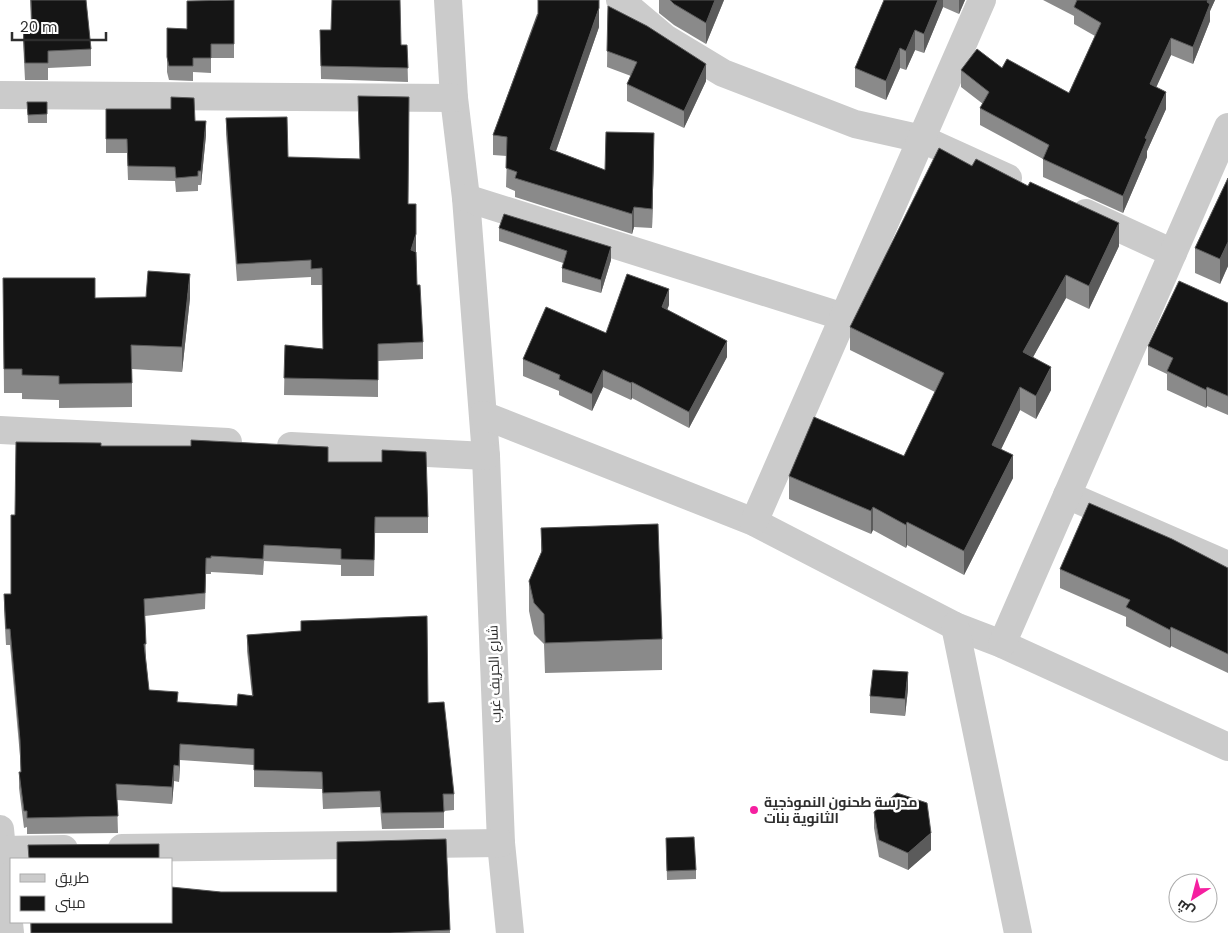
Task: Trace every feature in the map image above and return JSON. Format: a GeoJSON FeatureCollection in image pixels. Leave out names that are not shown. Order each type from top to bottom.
{"type":"FeatureCollection","features":[{"type":"Feature","properties":{"kind":"street","name":"شارع الجريف غرب"},"geometry":{"type":"LineString","coordinates":[[448,0],[454,98],[466,198],[486,456],[501,843],[510,933]]}},
{"type":"Feature","properties":{"kind":"street"},"geometry":{"type":"LineString","coordinates":[[620,0],[665,38],[723,73],[856,124],[922,139],[1030,188]]}},
{"type":"Feature","properties":{"kind":"street"},"geometry":{"type":"LineString","coordinates":[[754,522],[982,0]]}},
{"type":"Feature","properties":{"kind":"street"},"geometry":{"type":"LineString","coordinates":[[0,95],[454,98]]}},
{"type":"Feature","properties":{"kind":"street"},"geometry":{"type":"LineString","coordinates":[[1002,644],[1067,495],[1175,272],[1228,128]]}},
{"type":"Feature","properties":{"kind":"street"},"geometry":{"type":"LineString","coordinates":[[466,198],[844,317]]}},
{"type":"Feature","properties":{"kind":"street"},"geometry":{"type":"LineString","coordinates":[[1066,204],[1175,272]]}},
{"type":"Feature","properties":{"kind":"street"},"geometry":{"type":"LineString","coordinates":[[483,415],[754,522],[955,626],[1002,644],[1228,747]]}},
{"type":"Feature","properties":{"kind":"street"},"geometry":{"type":"LineString","coordinates":[[0,430],[486,456]]}},
{"type":"Feature","properties":{"kind":"street"},"geometry":{"type":"LineString","coordinates":[[1067,495],[1228,565]]}},
{"type":"Feature","properties":{"kind":"street"},"geometry":{"type":"LineString","coordinates":[[955,626],[1018,933]]}},
{"type":"Feature","properties":{"kind":"street"},"geometry":{"type":"LineString","coordinates":[[10,933],[1,840],[96,849],[501,843]]}},
{"type":"Feature","properties":{"kind":"building"},"geometry":{"type":"Polygon","coordinates":[[[31,0],[86,0],[91,49],[48,51],[48,63],[25,63],[23,24],[32,24],[31,0]]]}},
{"type":"Feature","properties":{"kind":"building"},"geometry":{"type":"Polygon","coordinates":[[[234,0],[234,44],[211,44],[211,58],[193,58],[193,66],[169,66],[167,57],[167,28],[187,29],[187,1],[234,0]]]}},
{"type":"Feature","properties":{"kind":"building"},"geometry":{"type":"Polygon","coordinates":[[[332,0],[400,0],[401,45],[407,45],[408,68],[321,66],[320,30],[331,30],[332,0]]]}},
{"type":"Feature","properties":{"kind":"building"},"geometry":{"type":"Polygon","coordinates":[[[538,0],[599,0],[599,8],[550,149],[605,170],[606,132],[654,133],[652,209],[634,207],[632,214],[515,178],[517,172],[506,168],[507,137],[493,135],[538,14],[538,0]]]}},
{"type":"Feature","properties":{"kind":"building"},"geometry":{"type":"Polygon","coordinates":[[[670,0],[715,0],[706,23],[670,0]]]}},
{"type":"Feature","properties":{"kind":"building"},"geometry":{"type":"Polygon","coordinates":[[[884,0],[938,0],[924,34],[915,30],[906,51],[900,48],[886,81],[855,68],[884,0]]]}},
{"type":"Feature","properties":{"kind":"building"},"geometry":{"type":"Polygon","coordinates":[[[1077,0],[1208,0],[1207,2],[1210,4],[1193,47],[1171,38],[1150,84],[1166,92],[1145,138],[1147,139],[1123,196],[1043,159],[1049,145],[980,108],[989,92],[961,70],[977,49],[1002,68],[1007,59],[1069,93],[1101,23],[1074,7],[1077,0]]]}},
{"type":"Feature","properties":{"kind":"building"},"geometry":{"type":"Polygon","coordinates":[[[608,6],[647,26],[706,64],[684,111],[627,84],[637,62],[607,51],[608,6]]]}},
{"type":"Feature","properties":{"kind":"building"},"geometry":{"type":"Polygon","coordinates":[[[358,96],[409,97],[408,204],[416,204],[416,234],[411,250],[416,252],[417,285],[420,285],[423,342],[378,344],[378,380],[284,378],[285,345],[323,349],[322,268],[311,269],[311,260],[237,264],[226,118],[287,117],[288,157],[360,159],[358,96]]]}},
{"type":"Feature","properties":{"kind":"building"},"geometry":{"type":"Polygon","coordinates":[[[171,97],[194,98],[195,121],[206,121],[201,171],[198,171],[198,176],[176,178],[175,167],[128,166],[127,139],[106,139],[106,109],[171,109],[171,97]]]}},
{"type":"Feature","properties":{"kind":"building"},"geometry":{"type":"Polygon","coordinates":[[[27,102],[47,102],[47,114],[28,115],[27,102]]]}},
{"type":"Feature","properties":{"kind":"building"},"geometry":{"type":"Polygon","coordinates":[[[939,148],[972,166],[976,159],[1028,186],[1030,182],[1119,223],[1089,286],[1066,275],[1023,352],[1051,367],[1036,396],[1020,387],[992,445],[1013,455],[964,551],[907,522],[906,525],[873,507],[871,511],[789,476],[814,417],[904,456],[944,373],[850,327],[939,148]]]}},
{"type":"Feature","properties":{"kind":"building"},"geometry":{"type":"Polygon","coordinates":[[[1228,178],[1228,242],[1220,259],[1195,248],[1228,178]]]}},
{"type":"Feature","properties":{"kind":"building"},"geometry":{"type":"Polygon","coordinates":[[[504,214],[611,247],[601,280],[562,268],[567,251],[499,228],[504,214]]]}},
{"type":"Feature","properties":{"kind":"building"},"geometry":{"type":"Polygon","coordinates":[[[148,271],[190,274],[182,347],[131,345],[132,383],[59,384],[59,376],[22,375],[22,369],[4,369],[3,278],[95,278],[95,298],[146,297],[148,271]]]}},
{"type":"Feature","properties":{"kind":"building"},"geometry":{"type":"Polygon","coordinates":[[[627,274],[669,289],[662,307],[727,341],[689,412],[632,382],[603,370],[592,394],[559,379],[560,375],[523,359],[546,307],[606,333],[627,274]]]}},
{"type":"Feature","properties":{"kind":"building"},"geometry":{"type":"Polygon","coordinates":[[[1179,281],[1228,303],[1228,396],[1207,387],[1206,390],[1167,371],[1173,358],[1148,346],[1179,281]]]}},
{"type":"Feature","properties":{"kind":"building"},"geometry":{"type":"Polygon","coordinates":[[[191,440],[328,447],[328,462],[382,462],[382,450],[426,452],[428,517],[375,517],[374,560],[341,559],[341,549],[264,545],[263,559],[211,556],[211,558],[206,558],[205,593],[144,599],[146,644],[144,644],[149,690],[178,692],[177,702],[237,706],[238,694],[253,696],[247,635],[301,631],[301,621],[427,616],[428,703],[444,702],[454,794],[443,794],[444,812],[382,813],[380,791],[323,793],[322,772],[254,770],[254,749],[180,744],[179,766],[174,765],[172,787],[116,784],[118,816],[27,818],[27,811],[24,811],[19,772],[21,772],[20,740],[10,629],[6,629],[4,594],[11,594],[11,515],[15,515],[16,442],[101,443],[101,446],[191,446],[191,440]]]}},
{"type":"Feature","properties":{"kind":"building"},"geometry":{"type":"Polygon","coordinates":[[[1089,503],[1172,539],[1228,568],[1228,654],[1171,627],[1170,630],[1126,607],[1130,600],[1060,569],[1089,503]]]}},
{"type":"Feature","properties":{"kind":"building"},"geometry":{"type":"Polygon","coordinates":[[[658,524],[662,639],[545,643],[544,614],[534,603],[529,581],[542,551],[541,528],[658,524]]]}},
{"type":"Feature","properties":{"kind":"building"},"geometry":{"type":"Polygon","coordinates":[[[873,670],[908,672],[905,699],[870,696],[873,670]]]}},
{"type":"Feature","properties":{"kind":"building"},"geometry":{"type":"Polygon","coordinates":[[[897,793],[927,803],[931,833],[908,853],[879,840],[874,812],[897,793]]]}},
{"type":"Feature","properties":{"kind":"building"},"geometry":{"type":"Polygon","coordinates":[[[694,837],[696,870],[667,871],[666,838],[694,837]]]}},
{"type":"Feature","properties":{"kind":"building"},"geometry":{"type":"Polygon","coordinates":[[[446,839],[450,930],[390,933],[31,933],[31,923],[172,923],[172,887],[221,892],[337,892],[337,842],[446,839]]]}},
{"type":"Feature","properties":{"kind":"building"},"geometry":{"type":"Polygon","coordinates":[[[159,844],[159,858],[29,858],[28,845],[159,844]]]}},
{"type":"Feature","properties":{"kind":"place","name":"مدرسة طحنون النموذجية الثانوية بنات"},"geometry":{"type":"Point","coordinates":[754,810]}}]}
